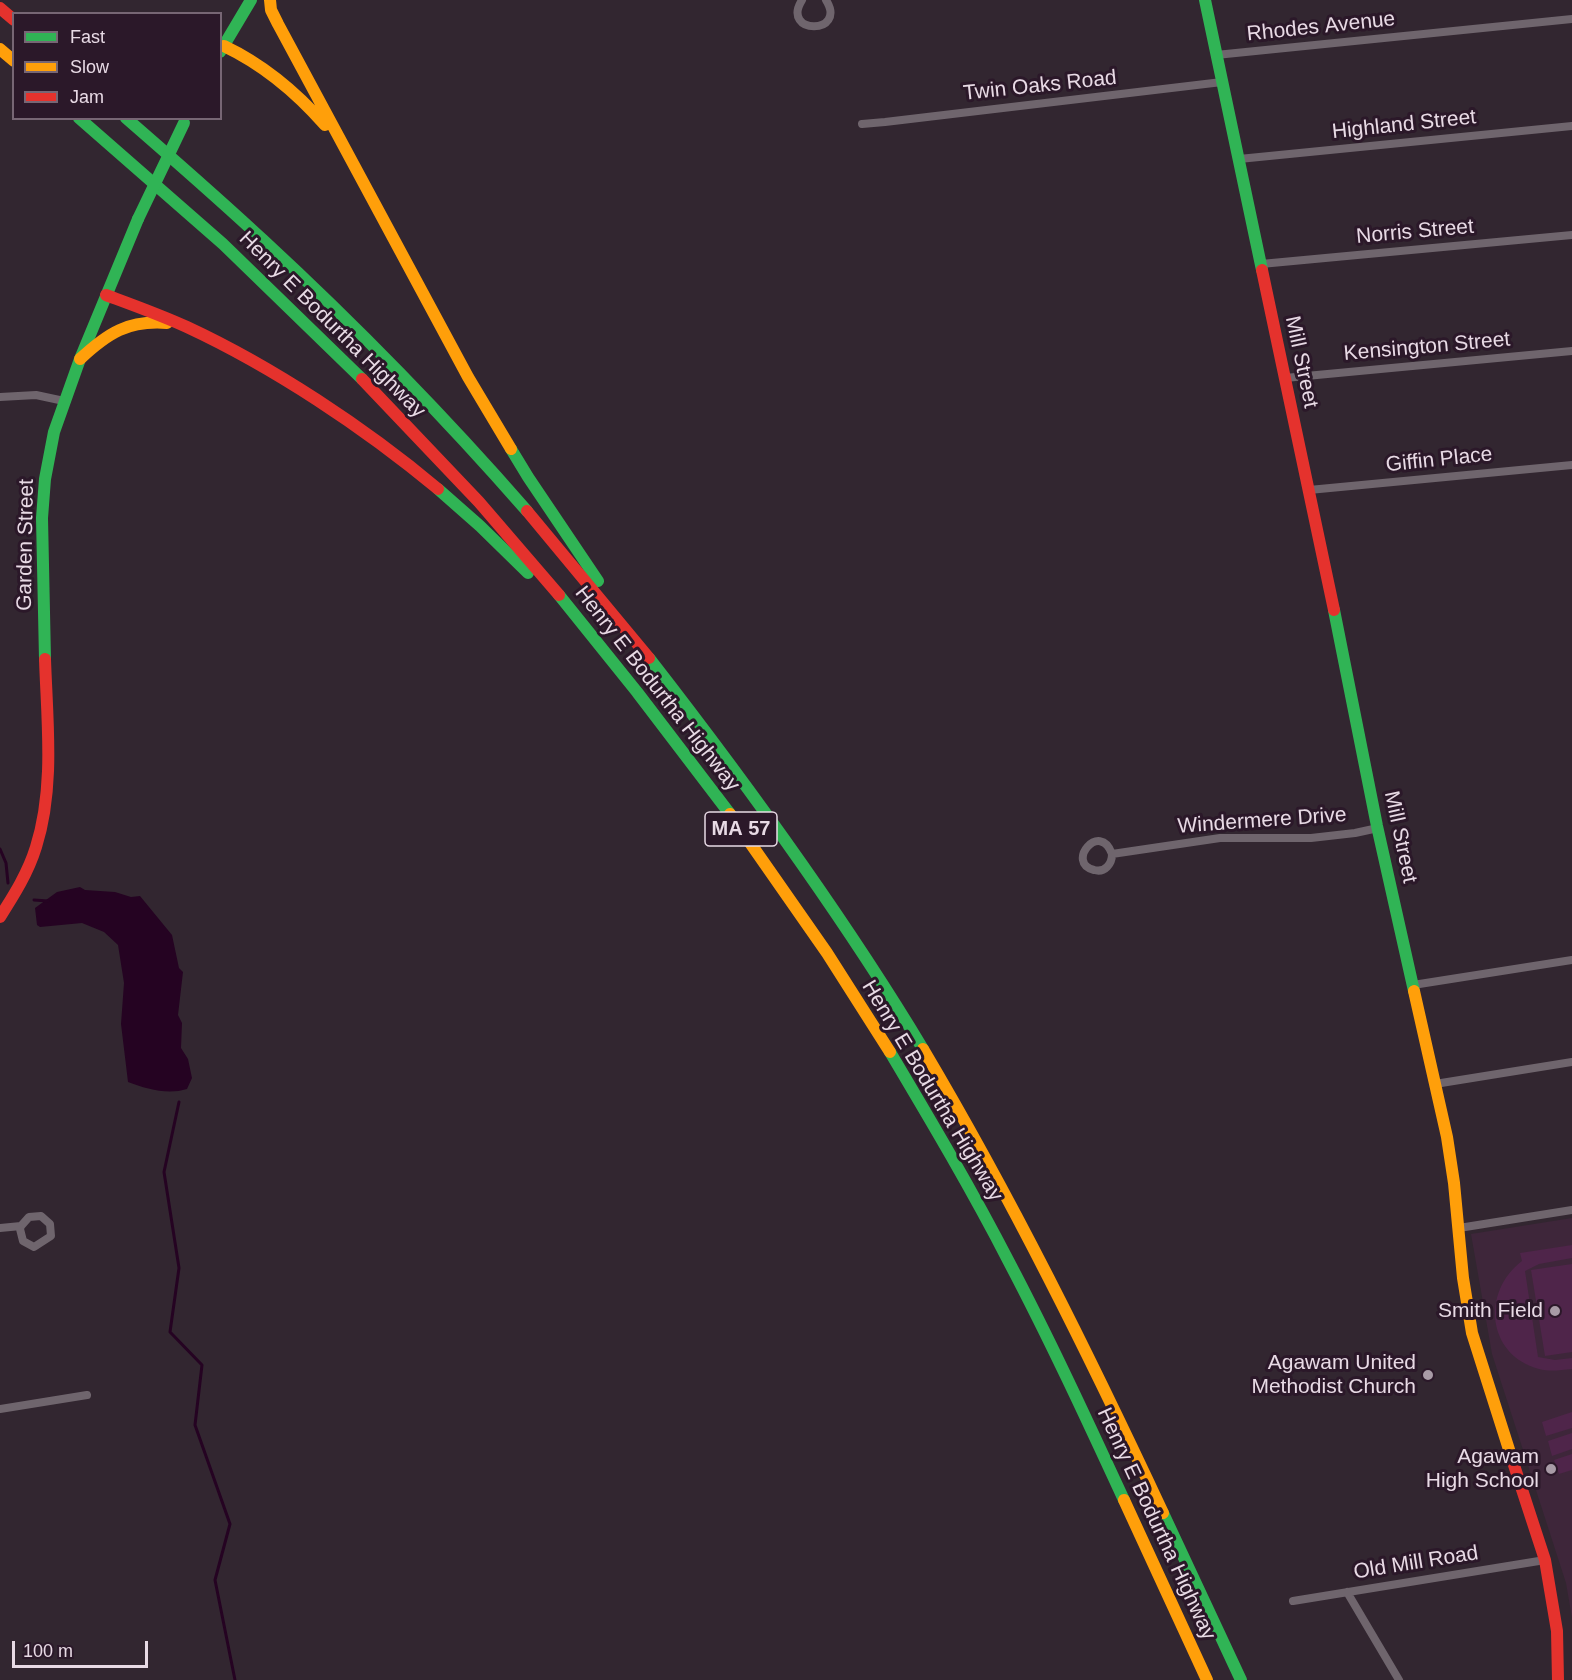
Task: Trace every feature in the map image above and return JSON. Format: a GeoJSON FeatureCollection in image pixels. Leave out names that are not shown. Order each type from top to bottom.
{"type":"FeatureCollection","features":[{"type":"Feature","properties":{"kind":"main road"},"geometry":{"type":"LineString","coordinates":[[251,0],[222,49],[240,53],[267,71],[299,98],[329,130],[357,172]]}},
{"type":"Feature","properties":{"kind":"main road"},"geometry":{"type":"LineString","coordinates":[[270,0],[271,10],[278,24],[446,338],[550,511],[655,665]]}},
{"type":"Feature","properties":{"kind":"main road","name":"Mill Street"},"geometry":{"type":"LineString","coordinates":[[1205,0],[1378,828],[1451,1158],[1463,1278],[1473,1335],[1545,1560],[1555,1620],[1558,1680]]}},
{"type":"Feature","properties":{"kind":"main road"},"geometry":{"type":"LineString","coordinates":[[0,8],[12,18]]}},
{"type":"Feature","properties":{"kind":"main road"},"geometry":{"type":"LineString","coordinates":[[0,49],[12,59]]}},
{"type":"Feature","properties":{"kind":"main road","name":"Henry E Bodurtha Highway"},"geometry":{"type":"LineString","coordinates":[[81,120],[262,281],[428,448],[525,555],[590,633],[739,826],[809,927],[882,1040],[944,1144],[998,1242],[1044,1331],[1208,1680]]}},
{"type":"Feature","properties":{"kind":"main road","name":"Henry E Bodurtha Highway"},"geometry":{"type":"LineString","coordinates":[[128,120],[284,260],[480,459],[562,551],[655,665],[749,789],[820,889],[894,1002],[1006,1193],[1068,1312],[1241,1680]]}},
{"type":"Feature","properties":{"kind":"main road","name":"Garden Street"},"geometry":{"type":"LineString","coordinates":[[0,917],[32,861],[41,833],[45,806],[48,773],[42,518],[47,463],[54,432],[80,359],[138,219],[185,121]]}},
{"type":"Feature","properties":{"kind":"main road"},"geometry":{"type":"LineString","coordinates":[[106,295],[196,331],[296,388],[386,447],[443,491],[515,560],[673,738]]}},
{"type":"Feature","properties":{"kind":"main road"},"geometry":{"type":"LineString","coordinates":[[80,359],[107,335],[137,323],[164,322],[196,331]]}},
{"type":"Feature","properties":{"kind":"street"},"geometry":{"type":"LineString","coordinates":[[802,0],[798,9],[800,18],[807,26],[813,27],[823,25],[830,16],[830,6],[826,0]]}},
{"type":"Feature","properties":{"kind":"street","name":"Rhodes Avenue"},"geometry":{"type":"LineString","coordinates":[[1216,55],[1572,19]]}},
{"type":"Feature","properties":{"kind":"street","name":"Twin Oaks Road"},"geometry":{"type":"LineString","coordinates":[[862,124],[1138,93],[1222,81]]}},
{"type":"Feature","properties":{"kind":"street","name":"Highland Street"},"geometry":{"type":"LineString","coordinates":[[1239,159],[1572,126]]}},
{"type":"Feature","properties":{"kind":"street","name":"Norris Street"},"geometry":{"type":"LineString","coordinates":[[1261,264],[1572,235]]}},
{"type":"Feature","properties":{"kind":"street","name":"Kensington Street"},"geometry":{"type":"LineString","coordinates":[[1285,378],[1572,351]]}},
{"type":"Feature","properties":{"kind":"street"},"geometry":{"type":"LineString","coordinates":[[0,397],[36,395],[64,401]]}},
{"type":"Feature","properties":{"kind":"street","name":"Giffin Place"},"geometry":{"type":"LineString","coordinates":[[1309,490],[1572,465]]}},
{"type":"Feature","properties":{"kind":"street","name":"Windermere Drive"},"geometry":{"type":"LineString","coordinates":[[1112,854],[1220,838],[1311,838],[1378,828]]}},
{"type":"Feature","properties":{"kind":"street"},"geometry":{"type":"LineString","coordinates":[[1413,985],[1572,960]]}},
{"type":"Feature","properties":{"kind":"street"},"geometry":{"type":"LineString","coordinates":[[1435,1084],[1572,1062]]}},
{"type":"Feature","properties":{"kind":"street"},"geometry":{"type":"LineString","coordinates":[[1459,1228],[1572,1210]]}},
{"type":"Feature","properties":{"kind":"street"},"geometry":{"type":"LineString","coordinates":[[0,1228],[21,1226]]}},
{"type":"Feature","properties":{"kind":"street"},"geometry":{"type":"LineString","coordinates":[[0,1410],[87,1395]]}},
{"type":"Feature","properties":{"kind":"street","name":"Old Mill Road"},"geometry":{"type":"LineString","coordinates":[[1293,1601],[1545,1560]]}},
{"type":"Feature","properties":{"kind":"street"},"geometry":{"type":"LineString","coordinates":[[1347,1592],[1399,1680]]}},
{"type":"Feature","properties":{"kind":"shaded area"},"geometry":{"type":"Polygon","coordinates":[[[80,887],[85,890],[115,892],[131,897],[140,896],[172,935],[179,968],[183,972],[178,1015],[182,1023],[181,1048],[188,1059],[192,1078],[187,1089],[157,1090],[128,1082],[121,1024],[124,983],[118,945],[104,932],[82,923],[40,927],[37,925],[35,908],[57,892],[80,887]]]}},
{"type":"Feature","properties":{"kind":"shaded area","name":"Agawam High School"},"geometry":{"type":"Polygon","coordinates":[[[1572,1218],[1572,1618],[1566,1583],[1492,1354],[1471,1234],[1572,1218]]]}},
{"type":"Feature","properties":{"kind":"shaded area"},"geometry":{"type":"Polygon","coordinates":[[[1572,1245],[1572,1258],[1539,1264],[1525,1271],[1538,1357],[1555,1360],[1572,1358],[1572,1369],[1551,1371],[1539,1369],[1522,1362],[1509,1351],[1500,1337],[1496,1321],[1496,1305],[1500,1289],[1509,1274],[1522,1261],[1520,1253],[1572,1245]]]}},
{"type":"Feature","properties":{"kind":"shaded area","name":"Smith Field"},"geometry":{"type":"Polygon","coordinates":[[[1572,1264],[1572,1352],[1545,1356],[1531,1270],[1572,1264]]]}},
{"type":"Feature","properties":{"kind":"shaded area"},"geometry":{"type":"Polygon","coordinates":[[[1572,1412],[1572,1428],[1546,1436],[1542,1422],[1572,1412]]]}},
{"type":"Feature","properties":{"kind":"shaded area"},"geometry":{"type":"Polygon","coordinates":[[[1572,1433],[1572,1449],[1552,1456],[1548,1441],[1572,1433]]]}},
{"type":"Feature","properties":{"kind":"shaded area"},"geometry":{"type":"Polygon","coordinates":[[[1572,1454],[1572,1470],[1559,1474],[1554,1460],[1572,1454]]]}},
{"type":"Feature","properties":{"kind":"waterway"},"geometry":{"type":"LineString","coordinates":[[0,849],[6,863],[8,883]]}},
{"type":"Feature","properties":{"kind":"waterway"},"geometry":{"type":"LineString","coordinates":[[34,900],[48,901]]}},
{"type":"Feature","properties":{"kind":"waterway"},"geometry":{"type":"LineString","coordinates":[[179,1102],[164,1172],[179,1268],[170,1332],[202,1365],[195,1425],[230,1524],[215,1580],[235,1680]]}},
{"type":"Feature","properties":{"kind":"traffic: fast"},"geometry":{"type":"LineString","coordinates":[[222,49],[251,0]]}},
{"type":"Feature","properties":{"kind":"traffic: fast"},"geometry":{"type":"LineString","coordinates":[[1205,0],[1262,270]]}},
{"type":"Feature","properties":{"kind":"traffic: fast"},"geometry":{"type":"LineString","coordinates":[[81,120],[223,244],[362,379]]}},
{"type":"Feature","properties":{"kind":"traffic: fast"},"geometry":{"type":"LineString","coordinates":[[128,120],[229,209],[331,305],[431,406],[527,511]]}},
{"type":"Feature","properties":{"kind":"traffic: fast"},"geometry":{"type":"LineString","coordinates":[[138,219],[184,123]]}},
{"type":"Feature","properties":{"kind":"traffic: fast"},"geometry":{"type":"LineString","coordinates":[[45,659],[42,518],[45,479],[54,432],[80,359],[138,219]]}},
{"type":"Feature","properties":{"kind":"traffic: fast"},"geometry":{"type":"LineString","coordinates":[[511,449],[598,581]]}},
{"type":"Feature","properties":{"kind":"traffic: fast"},"geometry":{"type":"LineString","coordinates":[[438,489],[528,573]]}},
{"type":"Feature","properties":{"kind":"traffic: fast"},"geometry":{"type":"LineString","coordinates":[[559,595],[730,814]]}},
{"type":"Feature","properties":{"kind":"traffic: fast"},"geometry":{"type":"LineString","coordinates":[[1334,610],[1377,826],[1414,991]]}},
{"type":"Feature","properties":{"kind":"traffic: fast"},"geometry":{"type":"LineString","coordinates":[[649,658],[722,753],[792,850],[892,998],[923,1049]]}},
{"type":"Feature","properties":{"kind":"traffic: fast"},"geometry":{"type":"LineString","coordinates":[[890,1052],[966,1182],[1009,1262],[1054,1350],[1124,1500]]}},
{"type":"Feature","properties":{"kind":"traffic: fast"},"geometry":{"type":"LineString","coordinates":[[1163,1513],[1241,1680]]}},
{"type":"Feature","properties":{"kind":"traffic: slow"},"geometry":{"type":"LineString","coordinates":[[270,0],[271,10],[278,24],[468,377],[511,449]]}},
{"type":"Feature","properties":{"kind":"traffic: slow"},"geometry":{"type":"LineString","coordinates":[[224,46],[239,53],[279,80],[325,125]]}},
{"type":"Feature","properties":{"kind":"traffic: slow"},"geometry":{"type":"LineString","coordinates":[[0,49],[12,59]]}},
{"type":"Feature","properties":{"kind":"traffic: slow"},"geometry":{"type":"LineString","coordinates":[[80,359],[119,330],[141,324],[167,323]]}},
{"type":"Feature","properties":{"kind":"traffic: slow"},"geometry":{"type":"LineString","coordinates":[[730,814],[827,953],[890,1052]]}},
{"type":"Feature","properties":{"kind":"traffic: slow"},"geometry":{"type":"LineString","coordinates":[[1414,991],[1447,1137],[1463,1278],[1472,1333],[1512,1459]]}},
{"type":"Feature","properties":{"kind":"traffic: slow"},"geometry":{"type":"LineString","coordinates":[[923,1049],[1019,1220],[1163,1513]]}},
{"type":"Feature","properties":{"kind":"traffic: slow"},"geometry":{"type":"LineString","coordinates":[[1124,1500],[1207,1680]]}},
{"type":"Feature","properties":{"kind":"traffic: jam"},"geometry":{"type":"LineString","coordinates":[[0,8],[12,18]]}},
{"type":"Feature","properties":{"kind":"traffic: jam"},"geometry":{"type":"LineString","coordinates":[[1262,270],[1334,610]]}},
{"type":"Feature","properties":{"kind":"traffic: jam"},"geometry":{"type":"LineString","coordinates":[[106,295],[187,327],[285,380],[349,421],[438,489]]}},
{"type":"Feature","properties":{"kind":"traffic: jam"},"geometry":{"type":"LineString","coordinates":[[362,379],[479,502],[559,595]]}},
{"type":"Feature","properties":{"kind":"traffic: jam"},"geometry":{"type":"LineString","coordinates":[[527,511],[649,658]]}},
{"type":"Feature","properties":{"kind":"traffic: jam"},"geometry":{"type":"LineString","coordinates":[[0,917],[29,866],[42,824],[48,777],[45,659]]}},
{"type":"Feature","properties":{"kind":"traffic: jam"},"geometry":{"type":"LineString","coordinates":[[1512,1459],[1545,1560],[1557,1631],[1558,1680]]}},
{"type":"Feature","properties":{"kind":"place","name":"Smith Field"},"geometry":{"type":"Point","coordinates":[1555,1311]}},
{"type":"Feature","properties":{"kind":"place","name":"Agawam United Methodist Church"},"geometry":{"type":"Point","coordinates":[1428,1375]}},
{"type":"Feature","properties":{"kind":"place","name":"Agawam High School"},"geometry":{"type":"Point","coordinates":[1551,1469]}}]}
